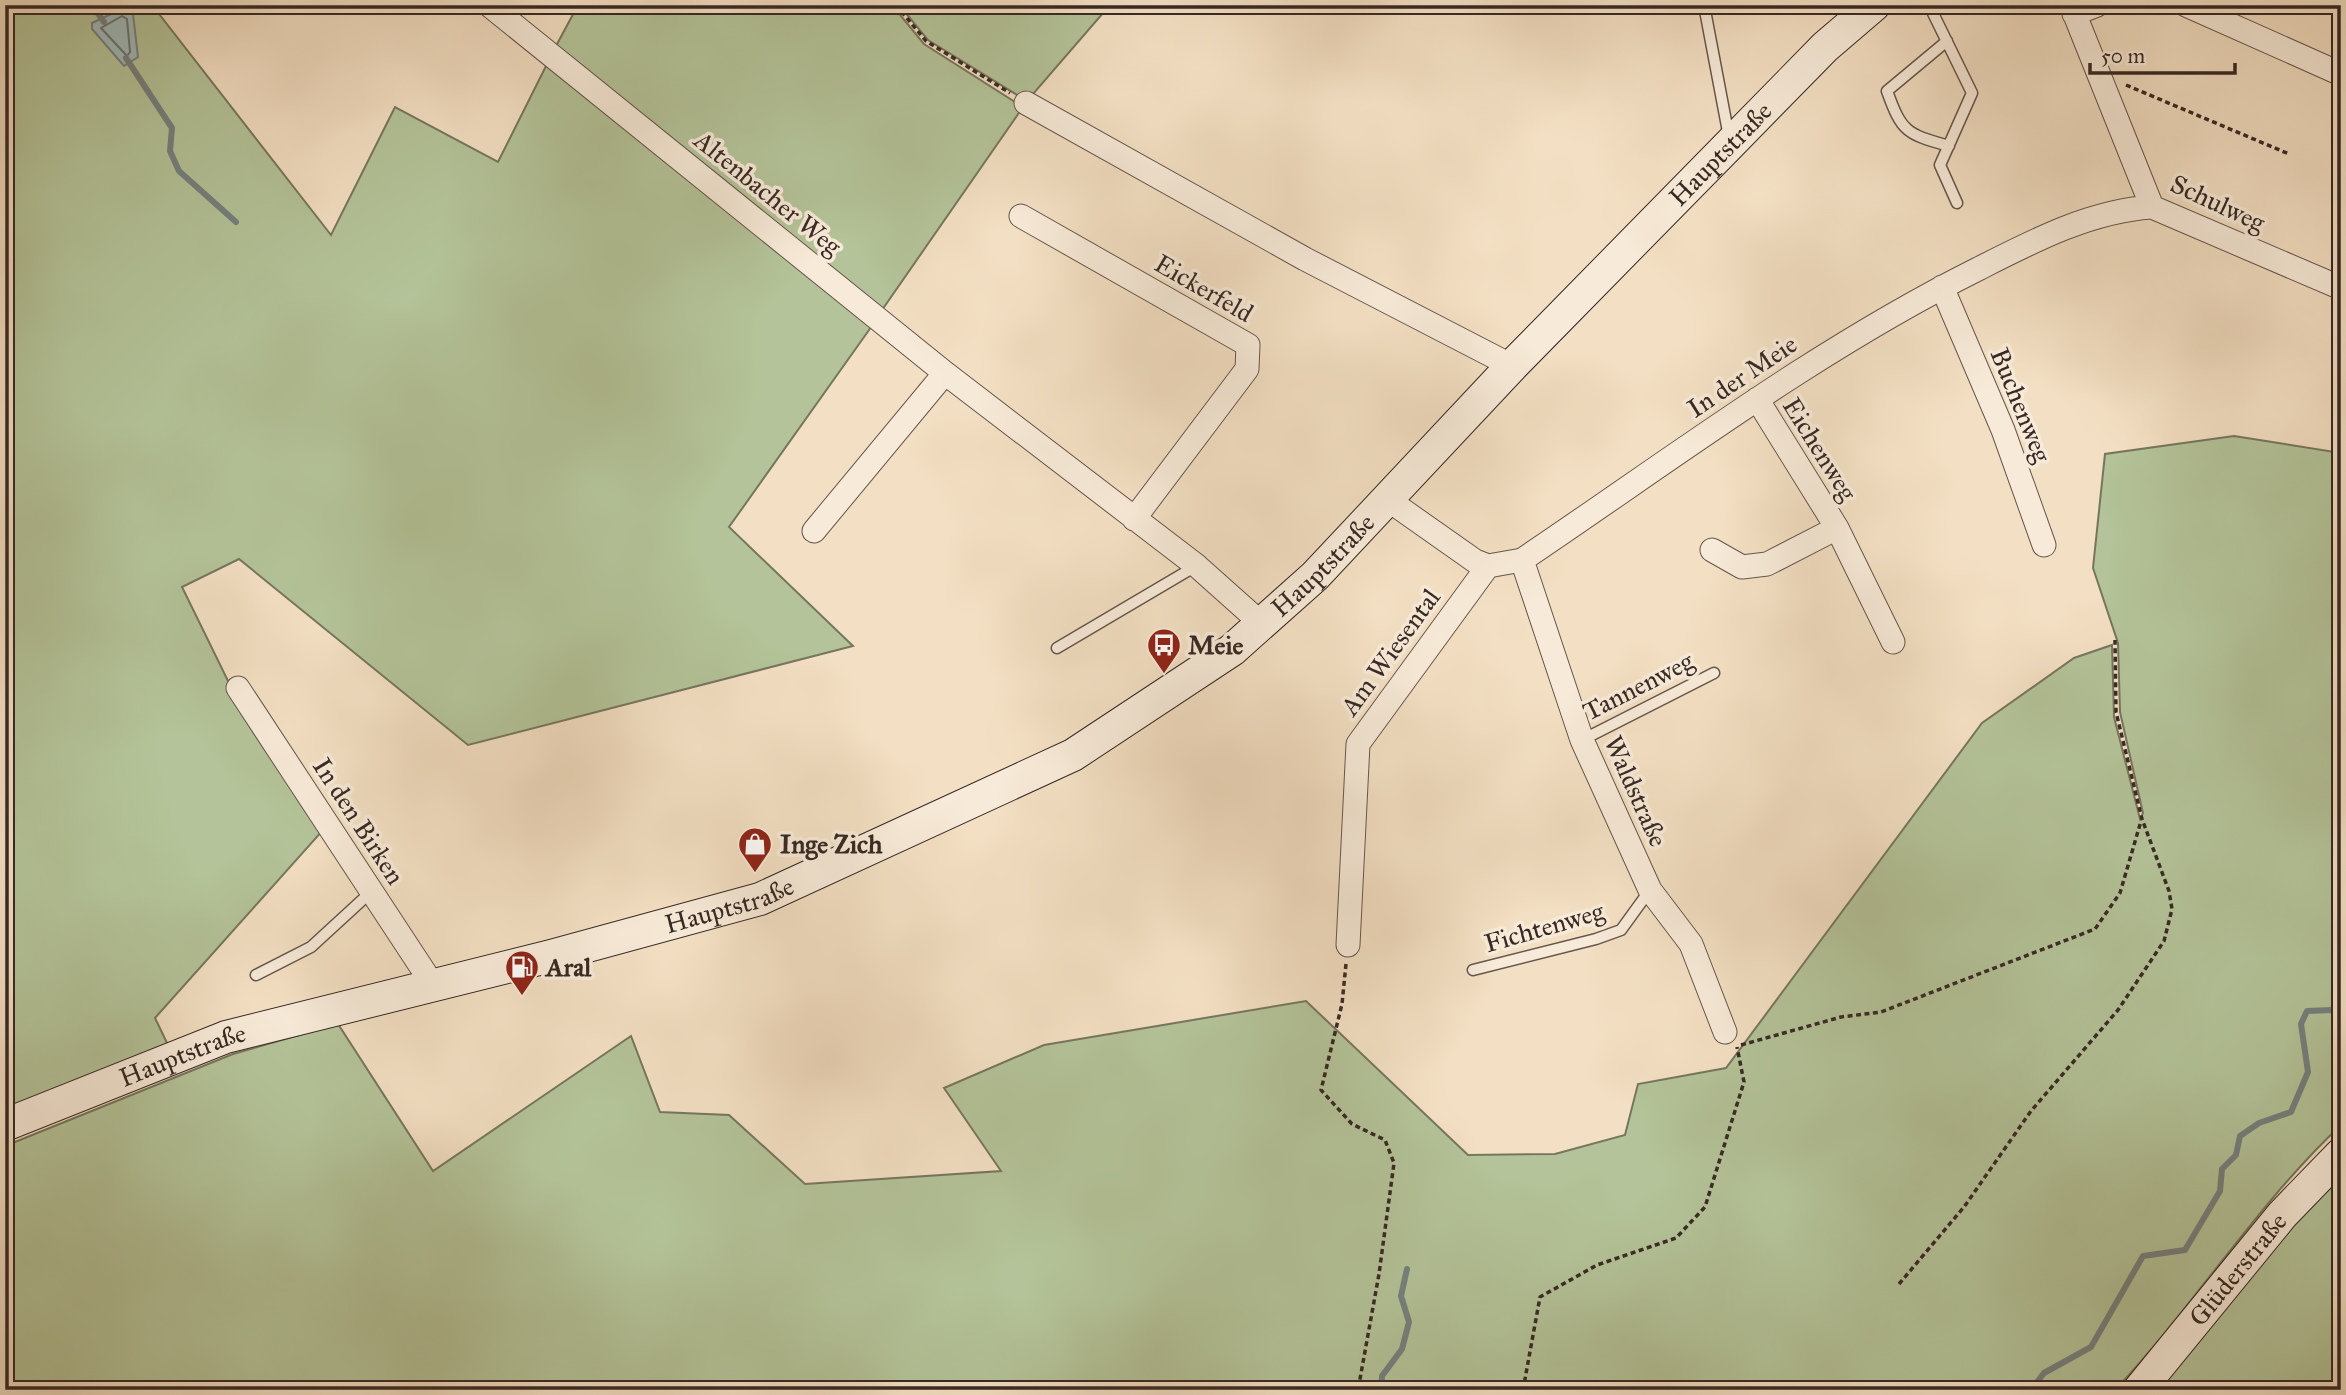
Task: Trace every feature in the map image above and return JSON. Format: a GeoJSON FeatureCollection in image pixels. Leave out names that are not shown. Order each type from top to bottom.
{"type":"FeatureCollection","features":[{"type":"Feature","properties":{"kind":"main road","name":"Hauptstraße"},"geometry":{"type":"LineString","coordinates":[[5,1125],[226,1037],[760,900],[1073,755],[1232,650],[1315,576],[1512,366],[1825,47],[1874,5]]}},
{"type":"Feature","properties":{"kind":"main road","name":"Glüderstraße"},"geometry":{"type":"LineString","coordinates":[[2139,1390],[2281,1215],[2341,1154]]}},
{"type":"Feature","properties":{"kind":"street","name":"Altenbacher Weg"},"geometry":{"type":"LineString","coordinates":[[489,5],[945,373],[1197,566],[1262,624]]}},
{"type":"Feature","properties":{"kind":"street"},"geometry":{"type":"LineString","coordinates":[[2073,10],[2097,5]]}},
{"type":"Feature","properties":{"kind":"street"},"geometry":{"type":"LineString","coordinates":[[2186,5],[2341,74]]}},
{"type":"Feature","properties":{"kind":"street","name":"Schulweg"},"geometry":{"type":"LineString","coordinates":[[2073,10],[2152,207],[2341,288]]}},
{"type":"Feature","properties":{"kind":"street"},"geometry":{"type":"LineString","coordinates":[[1026,103],[1305,259],[1512,366]]}},
{"type":"Feature","properties":{"kind":"street","name":"In der Meie"},"geometry":{"type":"LineString","coordinates":[[1488,566],[1522,560],[1850,338],[1942,287],[2051,232],[2129,209],[2152,207]]}},
{"type":"Feature","properties":{"kind":"street","name":"Eickerfeld"},"geometry":{"type":"LineString","coordinates":[[1021,216],[1248,345],[1247,369],[1134,519]]}},
{"type":"Feature","properties":{"kind":"street","name":"Buchenweg"},"geometry":{"type":"LineString","coordinates":[[1942,287],[2003,430],[2045,545]]}},
{"type":"Feature","properties":{"kind":"street"},"geometry":{"type":"LineString","coordinates":[[814,531],[945,373]]}},
{"type":"Feature","properties":{"kind":"street","name":"Eichenweg"},"geometry":{"type":"LineString","coordinates":[[1757,399],[1837,528],[1893,642]]}},
{"type":"Feature","properties":{"kind":"street"},"geometry":{"type":"LineString","coordinates":[[1387,499],[1475,561],[1488,566]]}},
{"type":"Feature","properties":{"kind":"street","name":"Eichenweg"},"geometry":{"type":"LineString","coordinates":[[1712,550],[1742,567],[1767,564],[1837,528]]}},
{"type":"Feature","properties":{"kind":"street","name":"Waldstraße"},"geometry":{"type":"LineString","coordinates":[[1522,560],[1582,740],[1650,890],[1691,944],[1731,1039]]}},
{"type":"Feature","properties":{"kind":"street","name":"Am Wiesental"},"geometry":{"type":"LineString","coordinates":[[1348,945],[1358,744],[1488,566]]}},
{"type":"Feature","properties":{"kind":"street","name":"In den Birken"},"geometry":{"type":"LineString","coordinates":[[238,688],[433,985]]}},
{"type":"Feature","properties":{"kind":"lane"},"geometry":{"type":"LineString","coordinates":[[1704,5],[1730,144]]}},
{"type":"Feature","properties":{"kind":"lane"},"geometry":{"type":"LineString","coordinates":[[1929,5],[1972,93],[1940,166],[1957,203]]}},
{"type":"Feature","properties":{"kind":"lane"},"geometry":{"type":"LineString","coordinates":[[1947,41],[1887,91],[1896,117],[1912,136],[1949,146]]}},
{"type":"Feature","properties":{"kind":"lane"},"geometry":{"type":"LineString","coordinates":[[1057,648],[1197,566]]}},
{"type":"Feature","properties":{"kind":"lane","name":"Tannenweg"},"geometry":{"type":"LineString","coordinates":[[1582,740],[1714,673]]}},
{"type":"Feature","properties":{"kind":"lane","name":"Fichtenweg"},"geometry":{"type":"LineString","coordinates":[[1473,970],[1596,939],[1620,930],[1650,890]]}},
{"type":"Feature","properties":{"kind":"lane"},"geometry":{"type":"LineString","coordinates":[[256,975],[311,947],[372,891]]}},
{"type":"Feature","properties":{"kind":"path"},"geometry":{"type":"LineString","coordinates":[[896,5],[926,41],[1026,103]]}},
{"type":"Feature","properties":{"kind":"path"},"geometry":{"type":"LineString","coordinates":[[2097,72],[2289,154]]}},
{"type":"Feature","properties":{"kind":"path"},"geometry":{"type":"LineString","coordinates":[[1899,1284],[1965,1207],[2031,1111],[2118,1010],[2164,941],[2172,909],[2169,891],[2142,819],[2116,712],[2115,640]]}},
{"type":"Feature","properties":{"kind":"path"},"geometry":{"type":"LineString","coordinates":[[1523,1390],[1540,1297],[1597,1265],[1676,1237],[1705,1206],[1744,1082],[1731,1039],[1893,1008],[2095,929],[2120,893],[2142,819]]}},
{"type":"Feature","properties":{"kind":"path"},"geometry":{"type":"LineString","coordinates":[[1348,945],[1342,1004],[1321,1090],[1352,1124],[1385,1140],[1394,1163],[1379,1274],[1358,1390]]}},
{"type":"Feature","properties":{"kind":"green space"},"geometry":{"type":"Polygon","coordinates":[[[5,5],[152,5],[331,235],[395,107],[498,162],[549,60],[874,323],[729,527],[853,646],[468,745],[239,559],[182,587],[230,685],[324,829],[155,1018],[168,1045],[5,1109],[5,5]]]}},
{"type":"Feature","properties":{"kind":"green space"},"geometry":{"type":"Polygon","coordinates":[[[578,5],[892,5],[924,44],[1023,107],[882,310],[556,46],[578,5]]]}},
{"type":"Feature","properties":{"kind":"green space"},"geometry":{"type":"Polygon","coordinates":[[[899,5],[1110,5],[1027,101],[928,40],[899,5]]]}},
{"type":"Feature","properties":{"kind":"green space"},"geometry":{"type":"Polygon","coordinates":[[[2234,436],[2341,453],[2341,1125],[2281,1188],[2172,1324],[2115,1390],[5,1390],[5,1146],[233,1054],[338,1024],[433,1171],[631,1036],[660,1112],[729,1115],[805,1184],[1001,1171],[944,1088],[1044,1045],[1306,1001],[1468,1155],[1555,1154],[1625,1135],[1638,1084],[1726,1068],[1982,723],[2074,658],[2112,645],[2114,717],[2140,819],[2143,813],[2120,712],[2118,643],[2093,568],[2105,454],[2234,436]]]}},
{"type":"Feature","properties":{"kind":"green space"},"geometry":{"type":"Polygon","coordinates":[[[2341,1171],[2341,1390],[2157,1390],[2264,1254],[2341,1171]]]}},
{"type":"Feature","properties":{"kind":"water"},"geometry":{"type":"Polygon","coordinates":[[[128,6],[133,14],[138,57],[124,66],[92,29],[92,23],[128,6]]]}},
{"type":"Feature","properties":{"kind":"waterway"},"geometry":{"type":"LineString","coordinates":[[92,5],[104,22]]}},
{"type":"Feature","properties":{"kind":"waterway"},"geometry":{"type":"LineString","coordinates":[[126,58],[172,128],[170,151],[179,171],[236,222]]}},
{"type":"Feature","properties":{"kind":"waterway"},"geometry":{"type":"LineString","coordinates":[[2031,1390],[2044,1373],[2091,1347],[2143,1256],[2185,1250],[2220,1191],[2222,1169],[2236,1155],[2240,1136],[2259,1123],[2291,1112],[2308,1072],[2301,1024],[2307,1011],[2333,1010],[2341,1019]]}},
{"type":"Feature","properties":{"kind":"waterway"},"geometry":{"type":"LineString","coordinates":[[1381,1390],[1382,1376],[1402,1349],[1409,1322],[1401,1296],[1407,1269]]}},
{"type":"Feature","properties":{"kind":"place","name":"Meie"},"geometry":{"type":"Point","coordinates":[1164,675]}},
{"type":"Feature","properties":{"kind":"place","name":"Inge Zich"},"geometry":{"type":"Point","coordinates":[755,874]}},
{"type":"Feature","properties":{"kind":"place","name":"Aral"},"geometry":{"type":"Point","coordinates":[522,997]}}]}
